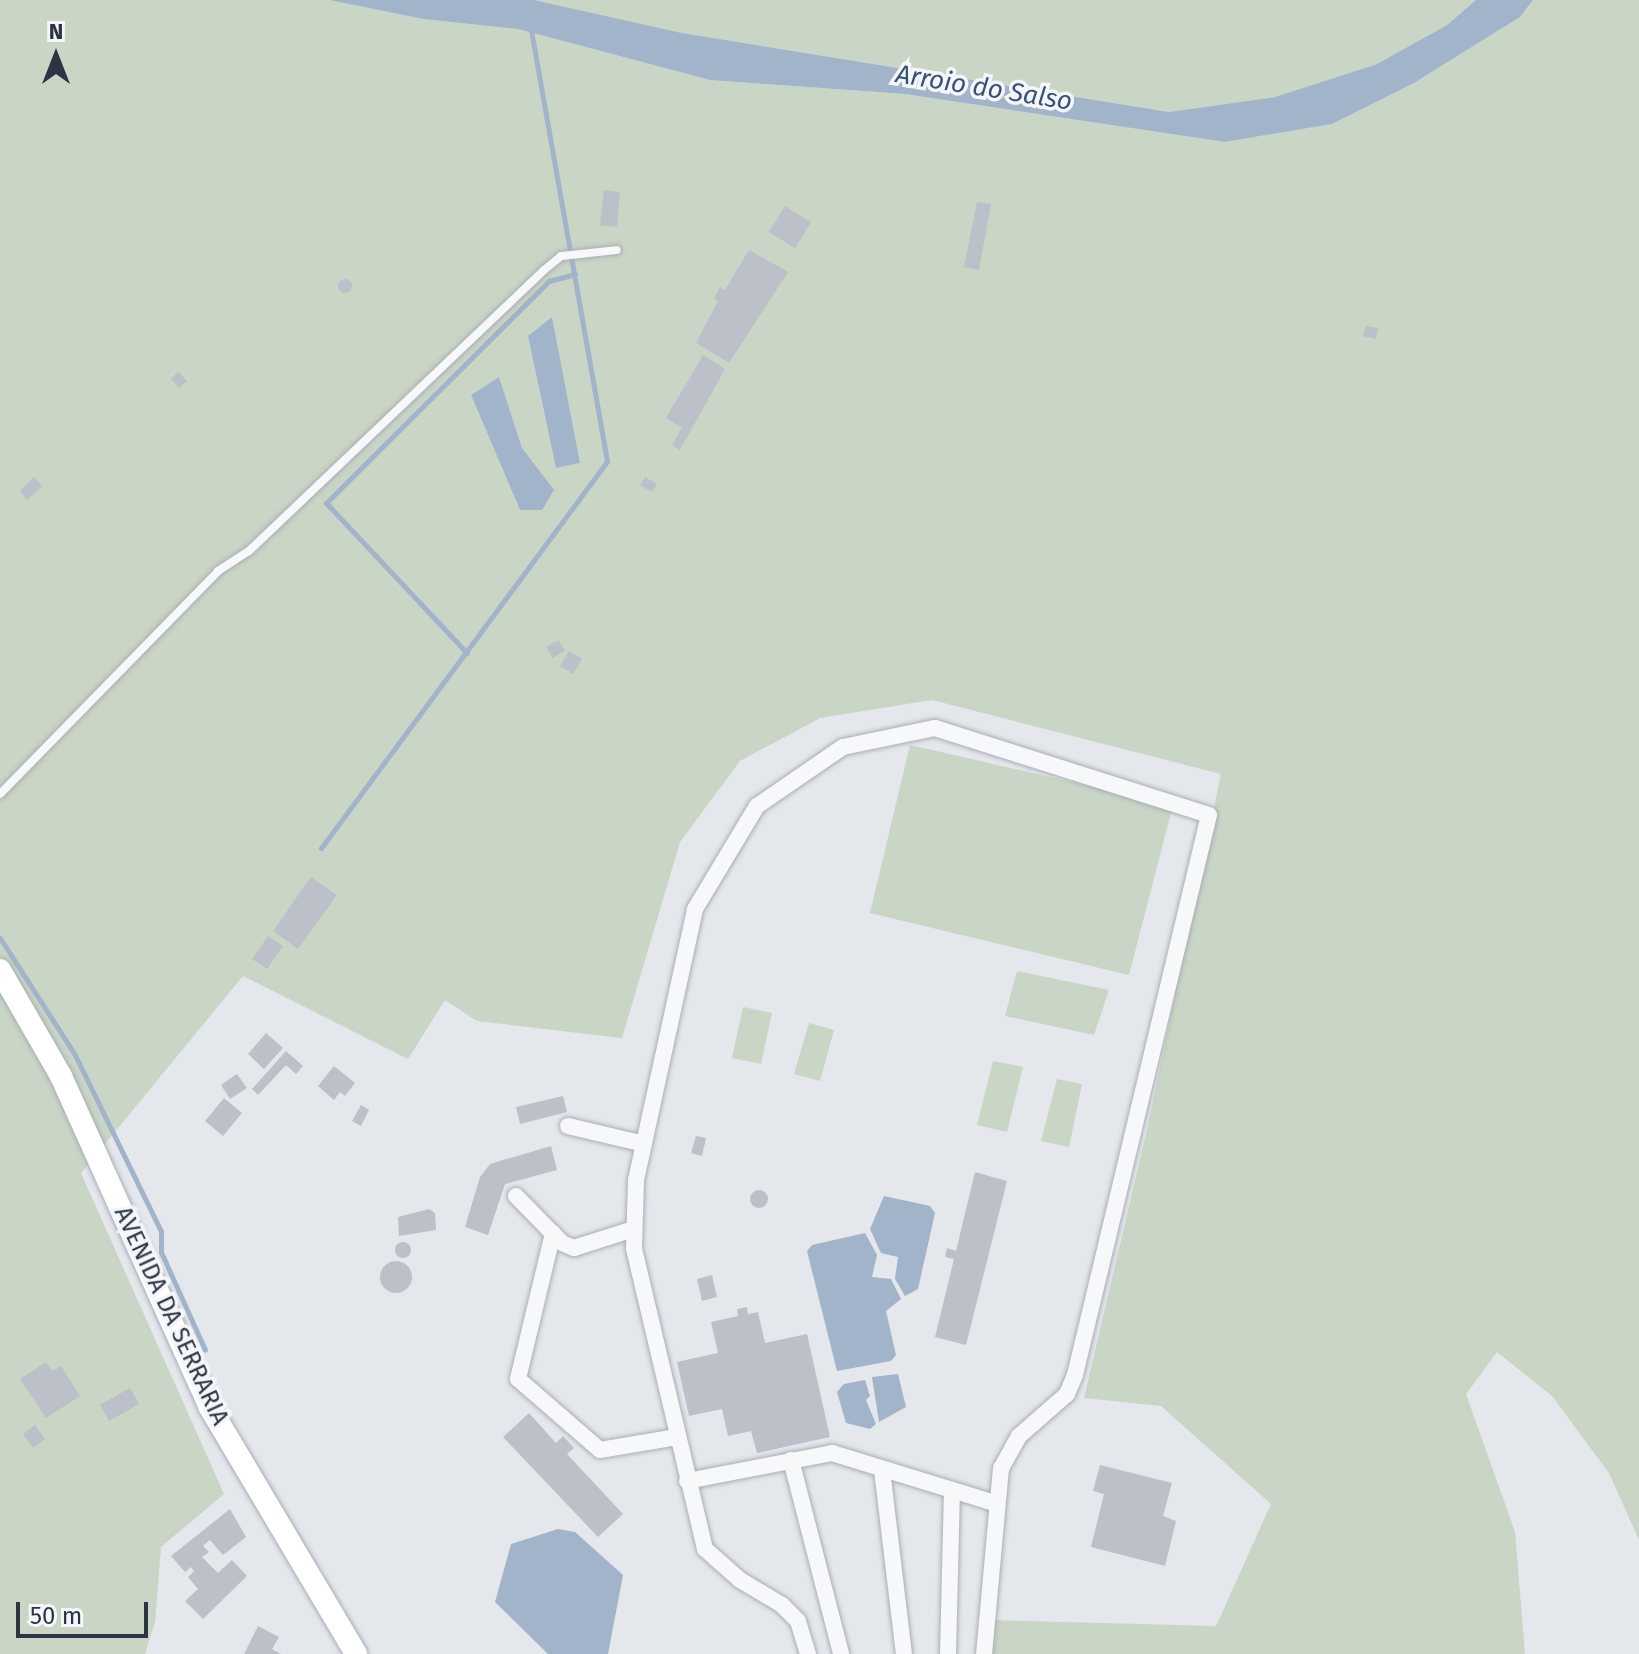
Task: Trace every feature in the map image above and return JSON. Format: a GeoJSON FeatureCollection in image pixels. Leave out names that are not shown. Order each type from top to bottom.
{"type":"FeatureCollection","features":[{"type":"Feature","properties":{"kind":"main road","name":"AVENIDA DA SERRARIA"},"geometry":{"type":"LineString","coordinates":[[0,970],[61,1076],[209,1406],[356,1654]]}},
{"type":"Feature","properties":{"kind":"street"},"geometry":{"type":"LineString","coordinates":[[808,1654],[798,1621],[782,1605],[740,1580],[705,1549],[634,1248],[636,1180],[695,909],[757,806],[843,747],[935,728],[1209,815],[1075,1375],[1067,1394],[1019,1436],[1001,1468],[995,1503],[984,1654]]}},
{"type":"Feature","properties":{"kind":"street"},"geometry":{"type":"LineString","coordinates":[[568,1126],[644,1144]]}},
{"type":"Feature","properties":{"kind":"street"},"geometry":{"type":"LineString","coordinates":[[516,1196],[553,1233],[574,1248],[634,1229]]}},
{"type":"Feature","properties":{"kind":"street"},"geometry":{"type":"LineString","coordinates":[[553,1233],[518,1379],[600,1450],[677,1437]]}},
{"type":"Feature","properties":{"kind":"street"},"geometry":{"type":"LineString","coordinates":[[687,1481],[832,1453],[995,1503]]}},
{"type":"Feature","properties":{"kind":"street"},"geometry":{"type":"LineString","coordinates":[[791,1460],[841,1654]]}},
{"type":"Feature","properties":{"kind":"street"},"geometry":{"type":"LineString","coordinates":[[882,1470],[904,1654]]}},
{"type":"Feature","properties":{"kind":"street"},"geometry":{"type":"LineString","coordinates":[[948,1654],[952,1492]]}},
{"type":"Feature","properties":{"kind":"lane"},"geometry":{"type":"LineString","coordinates":[[0,794],[218,571],[249,551],[544,270],[561,256],[617,250]]}},
{"type":"Feature","properties":{"kind":"green space"},"geometry":{"type":"Polygon","coordinates":[[[0,0],[329,0],[423,19],[518,29],[710,80],[905,94],[1225,142],[1332,124],[1414,83],[1520,17],[1533,0],[1639,0],[1639,1540],[1609,1473],[1552,1396],[1497,1352],[1466,1394],[1515,1532],[1525,1654],[982,1654],[986,1620],[1216,1626],[1271,1504],[1161,1406],[1084,1398],[1147,1130],[1221,774],[932,700],[820,718],[740,761],[680,842],[622,1038],[477,1021],[445,1000],[408,1059],[243,976],[81,1173],[224,1494],[161,1547],[155,1622],[145,1654],[0,1654],[0,0]],[[552,318],[528,336],[556,468],[580,463],[552,318]],[[499,378],[471,395],[520,510],[545,484],[522,448],[499,378]]]}},
{"type":"Feature","properties":{"kind":"green space"},"geometry":{"type":"Polygon","coordinates":[[[534,0],[1476,0],[1447,25],[1377,64],[1275,97],[1169,112],[682,33],[534,0]]]}},
{"type":"Feature","properties":{"kind":"green space"},"geometry":{"type":"Polygon","coordinates":[[[910,745],[1173,805],[1129,975],[870,913],[910,745]]]}},
{"type":"Feature","properties":{"kind":"green space"},"geometry":{"type":"Polygon","coordinates":[[[1017,971],[1109,990],[1094,1035],[1005,1016],[1017,971]]]}},
{"type":"Feature","properties":{"kind":"green space"},"geometry":{"type":"Polygon","coordinates":[[[743,1007],[772,1013],[761,1064],[732,1058],[743,1007]]]}},
{"type":"Feature","properties":{"kind":"green space"},"geometry":{"type":"Polygon","coordinates":[[[809,1023],[834,1030],[820,1081],[794,1074],[809,1023]]]}},
{"type":"Feature","properties":{"kind":"green space"},"geometry":{"type":"Polygon","coordinates":[[[993,1061],[1023,1067],[1007,1132],[977,1125],[993,1061]]]}},
{"type":"Feature","properties":{"kind":"green space"},"geometry":{"type":"Polygon","coordinates":[[[1057,1079],[1082,1084],[1069,1147],[1041,1141],[1057,1079]]]}},
{"type":"Feature","properties":{"kind":"water","name":"Arroio do Salso"},"geometry":{"type":"Polygon","coordinates":[[[329,0],[534,0],[682,33],[1169,112],[1275,97],[1377,64],[1447,25],[1476,0],[1533,0],[1520,17],[1414,83],[1332,124],[1225,142],[905,94],[710,80],[518,29],[423,19],[329,0]]]}},
{"type":"Feature","properties":{"kind":"water"},"geometry":{"type":"Polygon","coordinates":[[[552,317],[580,463],[556,468],[528,336],[552,317]]]}},
{"type":"Feature","properties":{"kind":"water"},"geometry":{"type":"Polygon","coordinates":[[[499,377],[522,448],[554,490],[542,510],[520,510],[471,395],[499,377]]]}},
{"type":"Feature","properties":{"kind":"water"},"geometry":{"type":"Polygon","coordinates":[[[884,1196],[930,1206],[935,1213],[918,1289],[905,1296],[895,1279],[898,1257],[881,1253],[870,1229],[884,1196]]]}},
{"type":"Feature","properties":{"kind":"water"},"geometry":{"type":"Polygon","coordinates":[[[865,1233],[877,1255],[872,1277],[891,1279],[901,1299],[886,1311],[896,1355],[891,1361],[837,1371],[807,1251],[812,1245],[865,1233]]]}},
{"type":"Feature","properties":{"kind":"water"},"geometry":{"type":"Polygon","coordinates":[[[898,1374],[906,1407],[879,1422],[872,1377],[898,1374]]]}},
{"type":"Feature","properties":{"kind":"water"},"geometry":{"type":"Polygon","coordinates":[[[865,1380],[870,1396],[866,1400],[876,1424],[870,1429],[846,1423],[837,1392],[844,1384],[865,1380]]]}},
{"type":"Feature","properties":{"kind":"water"},"geometry":{"type":"Polygon","coordinates":[[[558,1529],[575,1532],[623,1575],[608,1654],[548,1654],[495,1602],[511,1544],[558,1529]]]}},
{"type":"Feature","properties":{"kind":"building"},"geometry":{"type":"Polygon","coordinates":[[[604,190],[620,192],[617,227],[600,225],[604,190]]]}},
{"type":"Feature","properties":{"kind":"building"},"geometry":{"type":"Polygon","coordinates":[[[977,202],[991,204],[979,270],[964,267],[977,202]]]}},
{"type":"Feature","properties":{"kind":"building"},"geometry":{"type":"Polygon","coordinates":[[[785,206],[811,222],[795,248],[769,232],[785,206]]]}},
{"type":"Feature","properties":{"kind":"building"},"geometry":{"type":"Polygon","coordinates":[[[749,250],[788,272],[729,363],[696,343],[718,301],[714,298],[720,287],[725,290],[749,250]]]}},
{"type":"Feature","properties":{"kind":"building"},"geometry":{"type":"Polygon","coordinates":[[[345,279],[352,286],[345,293],[338,286],[345,279]]]}},
{"type":"Feature","properties":{"kind":"building"},"geometry":{"type":"Polygon","coordinates":[[[1366,326],[1378,328],[1376,339],[1363,336],[1366,326]]]}},
{"type":"Feature","properties":{"kind":"building"},"geometry":{"type":"Polygon","coordinates":[[[703,355],[725,369],[680,450],[672,445],[682,428],[666,418],[703,355]]]}},
{"type":"Feature","properties":{"kind":"building"},"geometry":{"type":"Polygon","coordinates":[[[178,372],[187,381],[179,388],[171,379],[178,372]]]}},
{"type":"Feature","properties":{"kind":"building"},"geometry":{"type":"Polygon","coordinates":[[[34,477],[42,486],[27,500],[20,491],[34,477]]]}},
{"type":"Feature","properties":{"kind":"building"},"geometry":{"type":"Polygon","coordinates":[[[645,477],[657,484],[652,492],[640,485],[645,477]]]}},
{"type":"Feature","properties":{"kind":"building"},"geometry":{"type":"Polygon","coordinates":[[[559,640],[565,651],[552,658],[546,647],[559,640]]]}},
{"type":"Feature","properties":{"kind":"building"},"geometry":{"type":"Polygon","coordinates":[[[569,651],[582,659],[573,674],[560,666],[569,651]]]}},
{"type":"Feature","properties":{"kind":"building"},"geometry":{"type":"Polygon","coordinates":[[[311,877],[337,895],[298,949],[273,931],[311,877]]]}},
{"type":"Feature","properties":{"kind":"building"},"geometry":{"type":"Polygon","coordinates":[[[268,936],[283,946],[267,969],[252,959],[268,936]]]}},
{"type":"Feature","properties":{"kind":"building"},"geometry":{"type":"Polygon","coordinates":[[[266,1033],[283,1048],[264,1069],[248,1054],[266,1033]]]}},
{"type":"Feature","properties":{"kind":"building"},"geometry":{"type":"Polygon","coordinates":[[[286,1051],[303,1066],[296,1074],[286,1065],[258,1095],[252,1089],[286,1051]]]}},
{"type":"Feature","properties":{"kind":"building"},"geometry":{"type":"Polygon","coordinates":[[[334,1066],[355,1083],[345,1096],[340,1092],[334,1100],[318,1086],[334,1066]]]}},
{"type":"Feature","properties":{"kind":"building"},"geometry":{"type":"Polygon","coordinates":[[[237,1074],[247,1088],[230,1099],[221,1085],[237,1074]]]}},
{"type":"Feature","properties":{"kind":"building"},"geometry":{"type":"Polygon","coordinates":[[[563,1096],[567,1112],[520,1124],[516,1107],[563,1096]]]}},
{"type":"Feature","properties":{"kind":"building"},"geometry":{"type":"Polygon","coordinates":[[[224,1098],[242,1113],[223,1136],[205,1121],[224,1098]]]}},
{"type":"Feature","properties":{"kind":"building"},"geometry":{"type":"Polygon","coordinates":[[[361,1105],[369,1110],[361,1126],[352,1121],[361,1105]]]}},
{"type":"Feature","properties":{"kind":"building"},"geometry":{"type":"Polygon","coordinates":[[[696,1136],[706,1138],[702,1156],[691,1153],[696,1136]]]}},
{"type":"Feature","properties":{"kind":"building"},"geometry":{"type":"Polygon","coordinates":[[[551,1146],[557,1170],[505,1184],[488,1235],[465,1227],[480,1177],[490,1164],[551,1146]]]}},
{"type":"Feature","properties":{"kind":"building"},"geometry":{"type":"Polygon","coordinates":[[[975,1172],[1007,1181],[966,1345],[935,1337],[954,1259],[945,1257],[947,1248],[956,1251],[975,1172]]]}},
{"type":"Feature","properties":{"kind":"building"},"geometry":{"type":"Polygon","coordinates":[[[755,1190],[763,1190],[768,1199],[766,1206],[755,1208],[750,1203],[750,1195],[755,1190]]]}},
{"type":"Feature","properties":{"kind":"building"},"geometry":{"type":"Polygon","coordinates":[[[429,1209],[435,1213],[436,1230],[399,1236],[398,1217],[429,1209]]]}},
{"type":"Feature","properties":{"kind":"building"},"geometry":{"type":"Polygon","coordinates":[[[403,1242],[409,1244],[409,1256],[403,1258],[397,1256],[395,1250],[397,1244],[403,1242]]]}},
{"type":"Feature","properties":{"kind":"building"},"geometry":{"type":"Polygon","coordinates":[[[396,1261],[407,1266],[412,1277],[407,1288],[396,1293],[385,1288],[380,1277],[385,1266],[396,1261]]]}},
{"type":"Feature","properties":{"kind":"building"},"geometry":{"type":"Polygon","coordinates":[[[712,1275],[717,1297],[702,1301],[697,1279],[712,1275]]]}},
{"type":"Feature","properties":{"kind":"building"},"geometry":{"type":"Polygon","coordinates":[[[747,1307],[748,1314],[758,1312],[765,1343],[807,1334],[830,1437],[757,1453],[751,1431],[728,1436],[722,1409],[689,1416],[677,1362],[718,1353],[711,1322],[738,1316],[737,1309],[747,1307]]]}},
{"type":"Feature","properties":{"kind":"building"},"geometry":{"type":"Polygon","coordinates":[[[46,1362],[52,1371],[61,1366],[80,1396],[46,1418],[20,1379],[46,1362]]]}},
{"type":"Feature","properties":{"kind":"building"},"geometry":{"type":"Polygon","coordinates":[[[130,1388],[139,1404],[109,1421],[100,1405],[130,1388]]]}},
{"type":"Feature","properties":{"kind":"building"},"geometry":{"type":"Polygon","coordinates":[[[529,1413],[556,1443],[563,1436],[574,1448],[567,1454],[623,1514],[598,1537],[503,1437],[529,1413]]]}},
{"type":"Feature","properties":{"kind":"building"},"geometry":{"type":"Polygon","coordinates":[[[35,1425],[45,1439],[33,1448],[23,1434],[35,1425]]]}},
{"type":"Feature","properties":{"kind":"building"},"geometry":{"type":"Polygon","coordinates":[[[1100,1465],[1172,1483],[1163,1516],[1176,1521],[1165,1566],[1091,1547],[1104,1494],[1093,1491],[1100,1465]]]}},
{"type":"Feature","properties":{"kind":"building"},"geometry":{"type":"Polygon","coordinates":[[[230,1509],[246,1537],[223,1555],[210,1540],[203,1546],[209,1552],[202,1557],[218,1573],[232,1560],[247,1576],[203,1619],[185,1601],[198,1589],[188,1577],[194,1571],[191,1567],[185,1572],[171,1556],[230,1509]]]}},
{"type":"Feature","properties":{"kind":"building"},"geometry":{"type":"Polygon","coordinates":[[[258,1626],[279,1637],[272,1649],[281,1654],[244,1654],[258,1626]]]}},
{"type":"Feature","properties":{"kind":"waterway"},"geometry":{"type":"LineString","coordinates":[[321,848],[607,461],[531,29]]}},
{"type":"Feature","properties":{"kind":"waterway"},"geometry":{"type":"LineString","coordinates":[[467,653],[326,503],[549,281],[575,274]]}},
{"type":"Feature","properties":{"kind":"waterway"},"geometry":{"type":"LineString","coordinates":[[0,938],[75,1055],[161,1231],[161,1252],[205,1350]]}}]}
